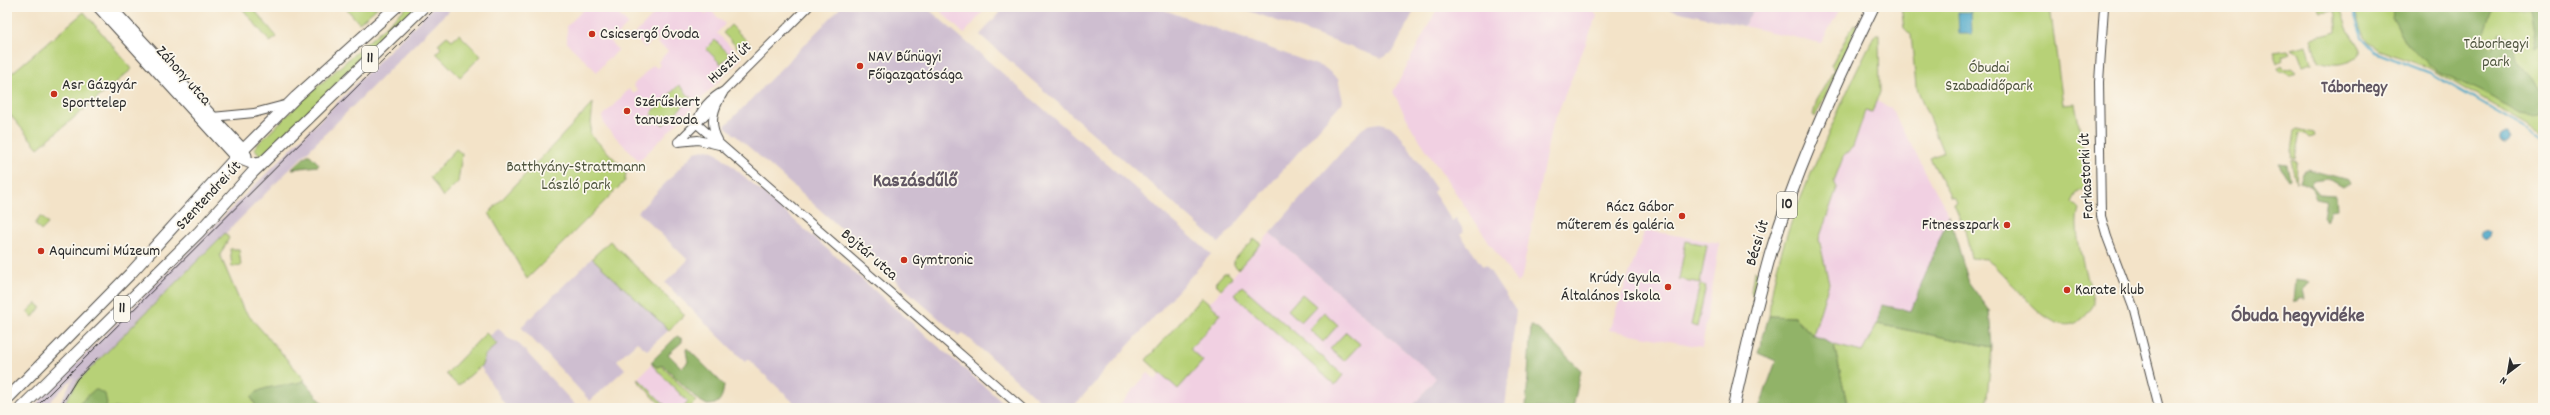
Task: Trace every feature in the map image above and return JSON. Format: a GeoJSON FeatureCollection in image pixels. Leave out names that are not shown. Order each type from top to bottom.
{"type":"FeatureCollection","features":[{"type":"Feature","properties":{"kind":"main road","name":"Záhony utca"},"geometry":{"type":"LineString","coordinates":[[99,7],[247,162],[262,163]]}},
{"type":"Feature","properties":{"kind":"main road","name":"Záhony utca"},"geometry":{"type":"LineString","coordinates":[[110,7],[212,117],[240,154]]}},
{"type":"Feature","properties":{"kind":"main road","name":"Szentendrei út"},"geometry":{"type":"LineString","coordinates":[[7,400],[131,273],[240,154],[289,104],[396,7]]}},
{"type":"Feature","properties":{"kind":"main road","name":"Szentendrei út"},"geometry":{"type":"LineString","coordinates":[[21,408],[199,232],[262,163],[423,7]]}},
{"type":"Feature","properties":{"kind":"main road","name":"Bécsi út"},"geometry":{"type":"LineString","coordinates":[[1733,408],[1754,313],[1790,197],[1836,86],[1873,7]]}},
{"type":"Feature","properties":{"kind":"main road"},"geometry":{"type":"LineString","coordinates":[[244,182],[247,162]]}},
{"type":"Feature","properties":{"kind":"street","name":"Huszti út"},"geometry":{"type":"LineString","coordinates":[[697,124],[699,113],[717,95],[724,92],[808,7]]}},
{"type":"Feature","properties":{"kind":"street","name":"Farkastorki út"},"geometry":{"type":"LineString","coordinates":[[2104,7],[2099,90],[2102,216],[2106,237],[2133,306],[2159,408]]}},
{"type":"Feature","properties":{"kind":"street"},"geometry":{"type":"LineString","coordinates":[[722,146],[712,126],[716,104],[724,92]]}},
{"type":"Feature","properties":{"kind":"street","name":"Záhony utca"},"geometry":{"type":"LineString","coordinates":[[212,117],[254,113],[289,104]]}},
{"type":"Feature","properties":{"kind":"street","name":"Huszti út"},"geometry":{"type":"LineString","coordinates":[[697,124],[716,104]]}},
{"type":"Feature","properties":{"kind":"street"},"geometry":{"type":"LineString","coordinates":[[697,124],[678,142],[698,140],[722,146]]}},
{"type":"Feature","properties":{"kind":"street","name":"Bojtár utca"},"geometry":{"type":"LineString","coordinates":[[697,124],[1022,408]]}},
{"type":"Feature","properties":{"kind":"shaded area"},"geometry":{"type":"Polygon","coordinates":[[[433,7],[452,7],[79,380],[61,408],[57,408],[74,377],[44,408],[32,408],[433,7]]]}},
{"type":"Feature","properties":{"kind":"shaded area","name":"Csicsergő Óvoda"},"geometry":{"type":"Polygon","coordinates":[[[586,7],[611,7],[628,24],[610,42],[618,50],[610,59],[609,57],[597,72],[567,43],[567,26],[586,7]]]}},
{"type":"Feature","properties":{"kind":"shaded area"},"geometry":{"type":"Polygon","coordinates":[[[661,7],[698,7],[706,14],[710,10],[725,24],[717,33],[742,58],[639,161],[605,126],[602,117],[629,89],[634,94],[638,90],[633,85],[653,65],[657,68],[660,65],[658,62],[668,51],[657,43],[659,41],[655,38],[645,48],[633,36],[661,7]]]}},
{"type":"Feature","properties":{"kind":"shaded area"},"geometry":{"type":"Polygon","coordinates":[[[841,7],[926,7],[1211,254],[1072,408],[1048,408],[963,333],[959,336],[879,266],[881,264],[869,253],[725,126],[841,7]]]}},
{"type":"Feature","properties":{"kind":"shaded area"},"geometry":{"type":"Polygon","coordinates":[[[936,7],[987,7],[964,34],[936,7]]]}},
{"type":"Feature","properties":{"kind":"shaded area"},"geometry":{"type":"Polygon","coordinates":[[[1004,7],[1156,7],[1325,68],[1338,79],[1343,101],[1219,243],[980,35],[1004,7]]]}},
{"type":"Feature","properties":{"kind":"shaded area"},"geometry":{"type":"Polygon","coordinates":[[[1238,7],[1416,7],[1393,52],[1381,58],[1238,7]]]}},
{"type":"Feature","properties":{"kind":"shaded area"},"geometry":{"type":"Polygon","coordinates":[[[1438,7],[1573,7],[1594,12],[1597,16],[1551,129],[1521,280],[1517,283],[1413,130],[1393,92],[1438,7]]]}},
{"type":"Feature","properties":{"kind":"shaded area"},"geometry":{"type":"Polygon","coordinates":[[[1657,7],[1755,7],[1744,26],[1657,7]]]}},
{"type":"Feature","properties":{"kind":"shaded area"},"geometry":{"type":"Polygon","coordinates":[[[1755,7],[1841,7],[1821,43],[1744,26],[1755,7]]]}},
{"type":"Feature","properties":{"kind":"shaded area"},"geometry":{"type":"Polygon","coordinates":[[[1876,101],[1891,108],[1949,215],[1911,311],[1882,305],[1877,324],[1862,352],[1834,345],[1813,335],[1829,283],[1819,239],[1837,188],[1833,181],[1844,155],[1853,147],[1866,111],[1872,112],[1876,101]]]}},
{"type":"Feature","properties":{"kind":"shaded area"},"geometry":{"type":"Polygon","coordinates":[[[1380,123],[1390,126],[1400,135],[1436,189],[1433,192],[1452,221],[1456,218],[1464,231],[1460,234],[1483,267],[1486,265],[1516,311],[1505,408],[1411,408],[1436,378],[1270,233],[1361,130],[1368,125],[1380,123]]]}},
{"type":"Feature","properties":{"kind":"shaded area"},"geometry":{"type":"Polygon","coordinates":[[[708,149],[716,152],[1009,408],[792,408],[794,403],[748,359],[745,362],[665,283],[688,260],[638,212],[695,152],[708,149]]]}},
{"type":"Feature","properties":{"kind":"shaded area","name":"Krúdy Gyula Általános Iskola"},"geometry":{"type":"Polygon","coordinates":[[[1645,230],[1720,243],[1702,347],[1609,330],[1645,230]]]}},
{"type":"Feature","properties":{"kind":"shaded area"},"geometry":{"type":"Polygon","coordinates":[[[1270,233],[1436,378],[1411,408],[1117,408],[1148,373],[1156,380],[1208,305],[1270,233]]]}},
{"type":"Feature","properties":{"kind":"shaded area"},"geometry":{"type":"Polygon","coordinates":[[[592,258],[669,330],[647,350],[637,342],[617,360],[625,369],[590,401],[521,327],[592,258]]]}},
{"type":"Feature","properties":{"kind":"shaded area"},"geometry":{"type":"Polygon","coordinates":[[[498,328],[509,339],[517,342],[578,408],[507,408],[472,354],[498,328]]]}},
{"type":"Feature","properties":{"kind":"shaded area"},"geometry":{"type":"Polygon","coordinates":[[[656,360],[696,401],[689,408],[664,408],[636,380],[656,360]]]}},
{"type":"Feature","properties":{"kind":"green space"},"geometry":{"type":"Polygon","coordinates":[[[241,7],[252,7],[277,37],[270,42],[241,7]]]}},
{"type":"Feature","properties":{"kind":"green space"},"geometry":{"type":"Polygon","coordinates":[[[345,7],[378,7],[359,23],[345,7]]]}},
{"type":"Feature","properties":{"kind":"green space"},"geometry":{"type":"Polygon","coordinates":[[[407,7],[417,7],[261,156],[254,148],[305,98],[407,7]]]}},
{"type":"Feature","properties":{"kind":"green space","name":"Óbudai Szabadidőpark"},"geometry":{"type":"Polygon","coordinates":[[[1901,7],[2050,7],[2063,104],[2075,103],[2090,185],[2077,193],[2072,202],[2079,209],[2077,230],[2081,256],[2094,304],[2084,317],[2074,323],[2064,325],[2054,322],[2034,307],[1988,259],[1971,258],[1965,229],[1954,204],[1957,202],[1954,197],[1951,198],[1930,158],[1943,152],[1916,86],[1911,35],[1904,28],[1901,7]]]}},
{"type":"Feature","properties":{"kind":"green space"},"geometry":{"type":"Polygon","coordinates":[[[2317,7],[2340,7],[2347,28],[2360,50],[2360,54],[2351,61],[2340,64],[2330,64],[2318,61],[2312,38],[2336,32],[2336,14],[2334,10],[2320,12],[2317,7]]]}},
{"type":"Feature","properties":{"kind":"green space","name":"Táborhegyi park"},"geometry":{"type":"Polygon","coordinates":[[[2354,7],[2543,7],[2543,134],[2427,67],[2379,50],[2369,43],[2361,31],[2354,7]]]}},
{"type":"Feature","properties":{"kind":"green space","name":"Táborhegyi park"},"geometry":{"type":"Polygon","coordinates":[[[2395,7],[2493,7],[2482,39],[2491,48],[2500,33],[2513,43],[2517,60],[2533,78],[2543,95],[2543,112],[2533,116],[2520,114],[2481,91],[2437,71],[2407,45],[2392,17],[2395,7]]]}},
{"type":"Feature","properties":{"kind":"green space"},"geometry":{"type":"Polygon","coordinates":[[[2530,7],[2543,7],[2543,42],[2536,47],[2530,7]]]}},
{"type":"Feature","properties":{"kind":"green space","name":"Asr Gázgyár Sporttelep"},"geometry":{"type":"Polygon","coordinates":[[[84,12],[132,69],[38,148],[7,111],[7,77],[84,12]]]}},
{"type":"Feature","properties":{"kind":"green space"},"geometry":{"type":"Polygon","coordinates":[[[1854,24],[1858,26],[1815,117],[1813,115],[1817,99],[1834,70],[1831,65],[1854,24]]]}},
{"type":"Feature","properties":{"kind":"green space"},"geometry":{"type":"Polygon","coordinates":[[[731,25],[750,44],[742,52],[723,33],[731,25]]]}},
{"type":"Feature","properties":{"kind":"green space"},"geometry":{"type":"Polygon","coordinates":[[[459,34],[481,56],[460,77],[436,53],[441,48],[438,44],[447,36],[452,40],[459,34]]]}},
{"type":"Feature","properties":{"kind":"green space"},"geometry":{"type":"Polygon","coordinates":[[[1875,35],[1879,35],[1880,91],[1872,112],[1865,111],[1853,147],[1844,155],[1834,181],[1837,188],[1819,239],[1829,283],[1813,335],[1794,317],[1769,316],[1771,295],[1781,253],[1795,211],[1847,92],[1875,35]]]}},
{"type":"Feature","properties":{"kind":"green space"},"geometry":{"type":"Polygon","coordinates":[[[715,40],[730,55],[721,64],[706,49],[715,40]]]}},
{"type":"Feature","properties":{"kind":"green space"},"geometry":{"type":"Polygon","coordinates":[[[2307,45],[2312,63],[2303,66],[2298,53],[2292,49],[2307,45]]]}},
{"type":"Feature","properties":{"kind":"green space"},"geometry":{"type":"Polygon","coordinates":[[[2288,50],[2290,53],[2282,56],[2283,59],[2277,63],[2273,52],[2288,50]]]}},
{"type":"Feature","properties":{"kind":"green space"},"geometry":{"type":"Polygon","coordinates":[[[2282,65],[2285,70],[2291,68],[2296,72],[2289,76],[2287,73],[2280,72],[2278,68],[2282,65]]]}},
{"type":"Feature","properties":{"kind":"green space"},"geometry":{"type":"Polygon","coordinates":[[[679,85],[691,98],[663,125],[651,113],[679,85]]]}},
{"type":"Feature","properties":{"kind":"green space","name":"Batthyány-Strattmann László park"},"geometry":{"type":"Polygon","coordinates":[[[593,103],[590,134],[626,171],[625,181],[527,279],[489,213],[593,103]]]}},
{"type":"Feature","properties":{"kind":"green space"},"geometry":{"type":"Polygon","coordinates":[[[2298,129],[2314,133],[2315,136],[2310,138],[2306,134],[2300,133],[2295,159],[2291,158],[2295,131],[2298,129]]]}},
{"type":"Feature","properties":{"kind":"green space"},"geometry":{"type":"Polygon","coordinates":[[[456,149],[462,154],[458,182],[443,197],[430,177],[456,149]]]}},
{"type":"Feature","properties":{"kind":"green space"},"geometry":{"type":"Polygon","coordinates":[[[307,155],[310,155],[319,164],[318,166],[292,169],[307,155]]]}},
{"type":"Feature","properties":{"kind":"green space"},"geometry":{"type":"Polygon","coordinates":[[[2291,160],[2297,162],[2296,183],[2291,160]]]}},
{"type":"Feature","properties":{"kind":"green space"},"geometry":{"type":"Polygon","coordinates":[[[2278,164],[2287,165],[2290,179],[2288,180],[2278,164]]]}},
{"type":"Feature","properties":{"kind":"green space"},"geometry":{"type":"Polygon","coordinates":[[[2308,169],[2348,180],[2350,184],[2342,187],[2328,179],[2314,181],[2311,184],[2319,194],[2336,195],[2337,209],[2330,210],[2326,221],[2323,216],[2326,201],[2316,199],[2311,186],[2300,181],[2303,172],[2308,169]]]}},
{"type":"Feature","properties":{"kind":"green space"},"geometry":{"type":"Polygon","coordinates":[[[1949,215],[1969,283],[1989,310],[1992,347],[1877,324],[1882,305],[1911,311],[1949,215]]]}},
{"type":"Feature","properties":{"kind":"green space"},"geometry":{"type":"Polygon","coordinates":[[[41,216],[48,224],[41,231],[35,224],[41,216]]]}},
{"type":"Feature","properties":{"kind":"green space"},"geometry":{"type":"Polygon","coordinates":[[[225,233],[229,238],[220,255],[243,309],[305,380],[291,385],[265,390],[252,397],[257,408],[61,408],[79,380],[225,233]]]}},
{"type":"Feature","properties":{"kind":"green space"},"geometry":{"type":"Polygon","coordinates":[[[1254,239],[1261,244],[1238,269],[1234,265],[1234,260],[1254,239]]]}},
{"type":"Feature","properties":{"kind":"green space"},"geometry":{"type":"Polygon","coordinates":[[[610,241],[684,314],[684,316],[669,330],[592,258],[610,241]]]}},
{"type":"Feature","properties":{"kind":"green space"},"geometry":{"type":"Polygon","coordinates":[[[1686,241],[1707,245],[1700,283],[1679,279],[1686,241]]]}},
{"type":"Feature","properties":{"kind":"green space"},"geometry":{"type":"Polygon","coordinates":[[[230,249],[239,249],[241,266],[232,267],[230,249]]]}},
{"type":"Feature","properties":{"kind":"green space"},"geometry":{"type":"Polygon","coordinates":[[[1754,271],[1759,273],[1753,297],[1751,292],[1754,271]]]}},
{"type":"Feature","properties":{"kind":"green space"},"geometry":{"type":"Polygon","coordinates":[[[1224,273],[1228,273],[1232,277],[1221,289],[1215,283],[1224,273]]]}},
{"type":"Feature","properties":{"kind":"green space"},"geometry":{"type":"Polygon","coordinates":[[[2296,280],[2309,282],[2303,289],[2305,300],[2299,299],[2298,302],[2294,301],[2296,280]]]}},
{"type":"Feature","properties":{"kind":"green space"},"geometry":{"type":"Polygon","coordinates":[[[1700,284],[1706,286],[1697,327],[1691,325],[1700,284]]]}},
{"type":"Feature","properties":{"kind":"green space"},"geometry":{"type":"Polygon","coordinates":[[[1242,286],[1343,375],[1335,385],[1234,295],[1242,286]]]}},
{"type":"Feature","properties":{"kind":"green space"},"geometry":{"type":"Polygon","coordinates":[[[1302,294],[1316,306],[1301,322],[1288,310],[1302,294]]]}},
{"type":"Feature","properties":{"kind":"green space"},"geometry":{"type":"Polygon","coordinates":[[[1202,297],[1221,314],[1190,349],[1203,361],[1178,389],[1146,360],[1202,297]]]}},
{"type":"Feature","properties":{"kind":"green space"},"geometry":{"type":"Polygon","coordinates":[[[36,303],[41,307],[33,317],[27,312],[36,303]]]}},
{"type":"Feature","properties":{"kind":"green space"},"geometry":{"type":"Polygon","coordinates":[[[1324,312],[1338,325],[1323,342],[1309,329],[1324,312]]]}},
{"type":"Feature","properties":{"kind":"green space"},"geometry":{"type":"Polygon","coordinates":[[[1769,316],[1794,317],[1813,335],[1834,345],[1848,408],[1759,408],[1776,361],[1758,353],[1769,316]]]}},
{"type":"Feature","properties":{"kind":"green space"},"geometry":{"type":"Polygon","coordinates":[[[1877,324],[1992,347],[1986,408],[1848,408],[1834,345],[1862,352],[1877,324]]]}},
{"type":"Feature","properties":{"kind":"green space"},"geometry":{"type":"Polygon","coordinates":[[[1531,325],[1551,341],[1581,370],[1573,408],[1526,408],[1531,325]]]}},
{"type":"Feature","properties":{"kind":"green space"},"geometry":{"type":"Polygon","coordinates":[[[1346,332],[1360,344],[1344,361],[1330,349],[1346,332]]]}},
{"type":"Feature","properties":{"kind":"green space"},"geometry":{"type":"Polygon","coordinates":[[[486,333],[497,344],[485,355],[482,365],[458,386],[446,374],[486,333]]]}},
{"type":"Feature","properties":{"kind":"green space"},"geometry":{"type":"Polygon","coordinates":[[[677,336],[682,339],[682,342],[668,354],[682,368],[688,362],[687,348],[724,385],[722,396],[715,404],[707,405],[697,399],[663,365],[657,367],[651,362],[677,336]]]}},
{"type":"Feature","properties":{"kind":"green space"},"geometry":{"type":"Polygon","coordinates":[[[653,364],[657,367],[661,365],[696,401],[689,408],[683,408],[688,402],[652,365],[653,364]]]}},
{"type":"Feature","properties":{"kind":"green space"},"geometry":{"type":"Polygon","coordinates":[[[638,378],[668,408],[664,408],[637,380],[638,378]]]}},
{"type":"Feature","properties":{"kind":"green space"},"geometry":{"type":"Polygon","coordinates":[[[304,381],[327,408],[257,408],[251,397],[261,390],[304,381]]]}},
{"type":"Feature","properties":{"kind":"green space"},"geometry":{"type":"Polygon","coordinates":[[[95,389],[105,394],[107,404],[105,408],[79,408],[80,403],[95,389]]]}},
{"type":"Feature","properties":{"kind":"water"},"geometry":{"type":"Polygon","coordinates":[[[1958,12],[1971,12],[1972,34],[1959,34],[1958,12]]]}},
{"type":"Feature","properties":{"kind":"water"},"geometry":{"type":"Polygon","coordinates":[[[2505,134],[2510,139],[2505,144],[2500,139],[2505,134]]]}},
{"type":"Feature","properties":{"kind":"water"},"geometry":{"type":"Polygon","coordinates":[[[2485,229],[2490,234],[2485,239],[2480,234],[2485,229]]]}},
{"type":"Feature","properties":{"kind":"waterway"},"geometry":{"type":"LineString","coordinates":[[2352,7],[2362,38],[2375,52],[2430,73],[2543,139]]}},
{"type":"Feature","properties":{"kind":"tram line"},"geometry":{"type":"LineString","coordinates":[[35,408],[437,7]]}},
{"type":"Feature","properties":{"kind":"tram line"},"geometry":{"type":"LineString","coordinates":[[59,408],[77,379],[97,358]]}},
{"type":"Feature","properties":{"kind":"place","name":"Csicsergő Óvoda"},"geometry":{"type":"Point","coordinates":[592,34]}},
{"type":"Feature","properties":{"kind":"place","name":"NAV Bűnügyi Főigazgatósága"},"geometry":{"type":"Point","coordinates":[860,66]}},
{"type":"Feature","properties":{"kind":"place","name":"Asr Gázgyár Sporttelep"},"geometry":{"type":"Point","coordinates":[54,94]}},
{"type":"Feature","properties":{"kind":"place","name":"Szérűskert tanuszoda"},"geometry":{"type":"Point","coordinates":[627,111]}},
{"type":"Feature","properties":{"kind":"place","name":"Rácz Gábor műterem és galéria"},"geometry":{"type":"Point","coordinates":[1682,216]}},
{"type":"Feature","properties":{"kind":"place","name":"Fitnesszpark"},"geometry":{"type":"Point","coordinates":[2007,225]}},
{"type":"Feature","properties":{"kind":"place","name":"Aquincumi Múzeum"},"geometry":{"type":"Point","coordinates":[41,251]}},
{"type":"Feature","properties":{"kind":"place","name":"Gymtronic"},"geometry":{"type":"Point","coordinates":[904,260]}},
{"type":"Feature","properties":{"kind":"place","name":"Krúdy Gyula Általános Iskola"},"geometry":{"type":"Point","coordinates":[1668,287]}},
{"type":"Feature","properties":{"kind":"place","name":"Karate klub"},"geometry":{"type":"Point","coordinates":[2067,290]}},
{"type":"Feature","properties":{"kind":"district","name":"Táborhegy"},"geometry":{"type":"Point","coordinates":[2354,89]}},
{"type":"Feature","properties":{"kind":"district","name":"Kaszásdűlő"},"geometry":{"type":"Point","coordinates":[915,182]}},
{"type":"Feature","properties":{"kind":"district","name":"Óbuda hegyvidéke"},"geometry":{"type":"Point","coordinates":[2298,317]}}]}
